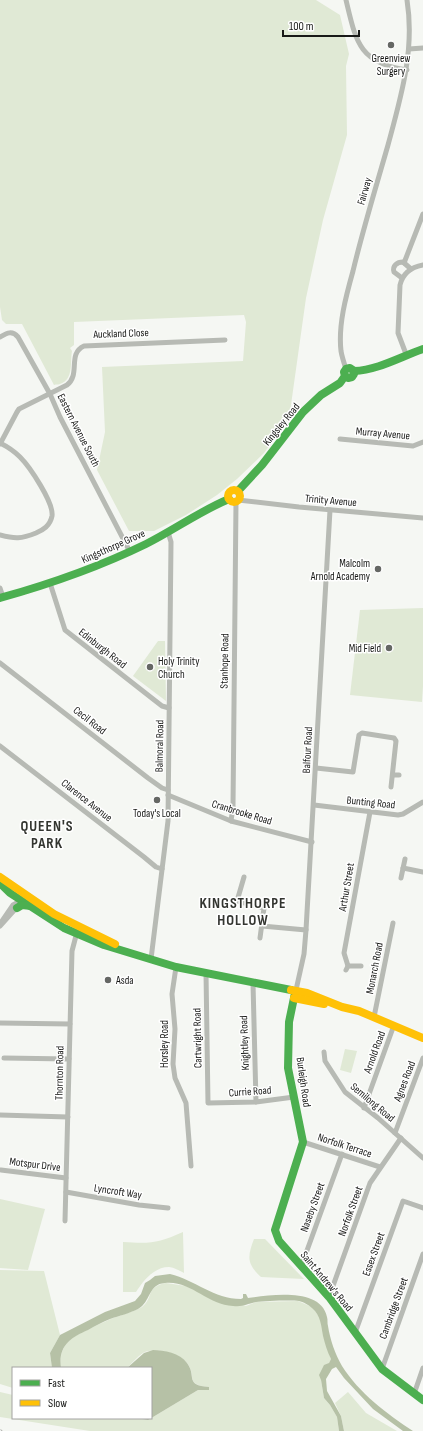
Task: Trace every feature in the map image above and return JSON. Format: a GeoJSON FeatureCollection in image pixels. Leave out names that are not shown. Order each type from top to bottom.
{"type":"FeatureCollection","features":[{"type":"Feature","properties":{"kind":"main road"},"geometry":{"type":"LineString","coordinates":[[348,372],[361,372],[406,354],[423,349]]}},
{"type":"Feature","properties":{"kind":"main road","name":"Kingsley Road"},"geometry":{"type":"LineString","coordinates":[[234,500],[228,496],[230,492],[232,490],[238,491],[262,465],[303,412],[321,395],[340,383],[348,372]]}},
{"type":"Feature","properties":{"kind":"main road","name":"Kingsthorpe Grove"},"geometry":{"type":"LineString","coordinates":[[1,598],[50,583],[130,552],[216,504],[234,500]]}},
{"type":"Feature","properties":{"kind":"main road"},"geometry":{"type":"LineString","coordinates":[[0,877],[12,889],[22,896],[22,900],[42,906],[77,931],[104,945],[176,967],[253,983],[359,1011],[374,1017],[423,1043]]}},
{"type":"Feature","properties":{"kind":"main road"},"geometry":{"type":"LineString","coordinates":[[0,883],[31,902],[64,928],[77,931]]}},
{"type":"Feature","properties":{"kind":"main road"},"geometry":{"type":"LineString","coordinates":[[12,889],[15,906],[31,902]]}},
{"type":"Feature","properties":{"kind":"main road","name":"Burleigh Road"},"geometry":{"type":"LineString","coordinates":[[295,994],[289,1022],[288,1068],[303,1142],[301,1153]]}},
{"type":"Feature","properties":{"kind":"main road"},"geometry":{"type":"LineString","coordinates":[[342,1007],[356,1016],[423,1038]]}},
{"type":"Feature","properties":{"kind":"main road","name":"Saint Andrew's Road"},"geometry":{"type":"LineString","coordinates":[[301,1153],[276,1226],[275,1230],[279,1241],[329,1297],[382,1369],[423,1400]]}},
{"type":"Feature","properties":{"kind":"street"},"geometry":{"type":"LineString","coordinates":[[346,0],[352,27],[362,50],[380,64],[407,70]]}},
{"type":"Feature","properties":{"kind":"street","name":"Fairway"},"geometry":{"type":"LineString","coordinates":[[348,372],[341,351],[341,335],[350,284],[398,110],[407,70],[409,49],[409,19],[407,0]]}},
{"type":"Feature","properties":{"kind":"street"},"geometry":{"type":"LineString","coordinates":[[409,49],[423,48]]}},
{"type":"Feature","properties":{"kind":"street"},"geometry":{"type":"LineString","coordinates":[[404,263],[423,214]]}},
{"type":"Feature","properties":{"kind":"street"},"geometry":{"type":"LineString","coordinates":[[402,278],[396,274],[394,269],[397,263],[404,263],[413,268]]}},
{"type":"Feature","properties":{"kind":"street"},"geometry":{"type":"LineString","coordinates":[[406,354],[398,333],[400,288],[402,278],[413,268],[423,266]]}},
{"type":"Feature","properties":{"kind":"street","name":"Eastern Avenue South"},"geometry":{"type":"LineString","coordinates":[[0,337],[10,332],[16,335],[50,394],[63,424],[130,552]]}},
{"type":"Feature","properties":{"kind":"street","name":"Auckland Close"},"geometry":{"type":"LineString","coordinates":[[50,394],[71,382],[75,374],[75,355],[78,350],[84,346],[225,340]]}},
{"type":"Feature","properties":{"kind":"street"},"geometry":{"type":"LineString","coordinates":[[0,535],[11,538],[24,538],[43,530],[50,522],[52,516],[49,505],[31,471],[19,456],[0,444],[17,412],[50,394]]}},
{"type":"Feature","properties":{"kind":"street","name":"Murray Avenue"},"geometry":{"type":"LineString","coordinates":[[340,439],[413,446],[423,442]]}},
{"type":"Feature","properties":{"kind":"street","name":"Trinity Avenue"},"geometry":{"type":"LineString","coordinates":[[234,500],[423,518]]}},
{"type":"Feature","properties":{"kind":"street","name":"Stanhope Road"},"geometry":{"type":"LineString","coordinates":[[231,821],[233,807],[234,500]]}},
{"type":"Feature","properties":{"kind":"street","name":"Balfour Road"},"geometry":{"type":"LineString","coordinates":[[295,994],[304,954],[306,930],[330,510]]}},
{"type":"Feature","properties":{"kind":"street","name":"Balmoral Road"},"geometry":{"type":"LineString","coordinates":[[151,959],[167,828],[171,542],[168,532]]}},
{"type":"Feature","properties":{"kind":"street","name":"Edinburgh Road"},"geometry":{"type":"LineString","coordinates":[[50,583],[65,630],[162,706],[169,708]]}},
{"type":"Feature","properties":{"kind":"street"},"geometry":{"type":"LineString","coordinates":[[0,588],[1,598]]}},
{"type":"Feature","properties":{"kind":"street","name":"Cecil Road"},"geometry":{"type":"LineString","coordinates":[[0,663],[168,793]]}},
{"type":"Feature","properties":{"kind":"street"},"geometry":{"type":"LineString","coordinates":[[316,768],[354,772],[358,735],[362,733],[394,738],[396,741],[391,787]]}},
{"type":"Feature","properties":{"kind":"street","name":"Clarence Avenue"},"geometry":{"type":"LineString","coordinates":[[0,746],[150,862],[162,869]]}},
{"type":"Feature","properties":{"kind":"street"},"geometry":{"type":"LineString","coordinates":[[393,775],[399,776]]}},
{"type":"Feature","properties":{"kind":"street","name":"Cranbrooke Road"},"geometry":{"type":"LineString","coordinates":[[168,793],[231,821],[312,842]]}},
{"type":"Feature","properties":{"kind":"street","name":"Bunting Road"},"geometry":{"type":"LineString","coordinates":[[314,805],[398,815],[403,814],[423,802]]}},
{"type":"Feature","properties":{"kind":"street","name":"Arthur Street"},"geometry":{"type":"LineString","coordinates":[[361,966],[347,968],[344,953],[370,812]]}},
{"type":"Feature","properties":{"kind":"street"},"geometry":{"type":"LineString","coordinates":[[401,878],[404,859]]}},
{"type":"Feature","properties":{"kind":"street"},"geometry":{"type":"LineString","coordinates":[[403,868],[423,872]]}},
{"type":"Feature","properties":{"kind":"street"},"geometry":{"type":"LineString","coordinates":[[244,878],[236,901],[264,908],[260,938]]}},
{"type":"Feature","properties":{"kind":"street"},"geometry":{"type":"LineString","coordinates":[[0,925],[15,906],[22,900]]}},
{"type":"Feature","properties":{"kind":"street","name":"Monarch Road"},"geometry":{"type":"LineString","coordinates":[[374,1017],[393,923]]}},
{"type":"Feature","properties":{"kind":"street"},"geometry":{"type":"LineString","coordinates":[[262,926],[306,930]]}},
{"type":"Feature","properties":{"kind":"street","name":"Thornton Road"},"geometry":{"type":"LineString","coordinates":[[65,1221],[72,951],[77,931]]}},
{"type":"Feature","properties":{"kind":"street","name":"Horsley Road"},"geometry":{"type":"LineString","coordinates":[[176,967],[172,994],[175,1029],[173,1064],[175,1078],[186,1103],[191,1166]]}},
{"type":"Feature","properties":{"kind":"street","name":"Cartwright Road"},"geometry":{"type":"LineString","coordinates":[[206,973],[208,1103]]}},
{"type":"Feature","properties":{"kind":"street","name":"Knightley Road"},"geometry":{"type":"LineString","coordinates":[[253,983],[256,1102]]}},
{"type":"Feature","properties":{"kind":"street"},"geometry":{"type":"LineString","coordinates":[[0,1023],[70,1024]]}},
{"type":"Feature","properties":{"kind":"street","name":"Arnold Road"},"geometry":{"type":"LineString","coordinates":[[364,1108],[393,1027]]}},
{"type":"Feature","properties":{"kind":"street","name":"Semilong Road"},"geometry":{"type":"LineString","coordinates":[[324,1052],[325,1061],[345,1092],[423,1158]]}},
{"type":"Feature","properties":{"kind":"street"},"geometry":{"type":"LineString","coordinates":[[4,1058],[69,1059]]}},
{"type":"Feature","properties":{"kind":"street","name":"Agnes Road"},"geometry":{"type":"LineString","coordinates":[[395,1133],[423,1058]]}},
{"type":"Feature","properties":{"kind":"street","name":"Currie Road"},"geometry":{"type":"LineString","coordinates":[[208,1103],[256,1102],[294,1096]]}},
{"type":"Feature","properties":{"kind":"street"},"geometry":{"type":"LineString","coordinates":[[0,1114],[68,1117]]}},
{"type":"Feature","properties":{"kind":"street","name":"Norfolk Street"},"geometry":{"type":"LineString","coordinates":[[329,1297],[370,1183],[401,1138]]}},
{"type":"Feature","properties":{"kind":"street","name":"Norfolk Terrace"},"geometry":{"type":"LineString","coordinates":[[303,1142],[380,1167]]}},
{"type":"Feature","properties":{"kind":"street","name":"Naseby Street"},"geometry":{"type":"LineString","coordinates":[[301,1266],[342,1154]]}},
{"type":"Feature","properties":{"kind":"street","name":"Motspur Drive"},"geometry":{"type":"LineString","coordinates":[[1,1170],[66,1178]]}},
{"type":"Feature","properties":{"kind":"street","name":"Lyncroft Way"},"geometry":{"type":"LineString","coordinates":[[66,1192],[139,1205],[168,1208]]}},
{"type":"Feature","properties":{"kind":"street","name":"Essex Street"},"geometry":{"type":"LineString","coordinates":[[355,1333],[403,1201],[423,1208]]}},
{"type":"Feature","properties":{"kind":"street","name":"Cambridge Street"},"geometry":{"type":"LineString","coordinates":[[382,1369],[423,1254]]}},
{"type":"Feature","properties":{"kind":"street"},"geometry":{"type":"LineString","coordinates":[[414,1394],[423,1368]]}},
{"type":"Feature","properties":{"kind":"shaded area"},"geometry":{"type":"Polygon","coordinates":[[[0,0],[316,0],[340,15],[349,54],[346,66],[347,135],[323,220],[306,298],[289,419],[264,453],[237,479],[217,495],[186,515],[154,531],[129,531],[97,470],[105,432],[102,367],[243,361],[246,322],[244,315],[74,322],[74,345],[70,348],[72,351],[68,379],[54,385],[22,324],[6,324],[2,320],[0,307],[0,0]]]}},
{"type":"Feature","properties":{"kind":"shaded area","name":"Mid Field"},"geometry":{"type":"Polygon","coordinates":[[[423,608],[422,702],[350,695],[360,610],[423,608]]]}},
{"type":"Feature","properties":{"kind":"shaded area"},"geometry":{"type":"Polygon","coordinates":[[[158,641],[165,641],[166,701],[133,676],[158,641]]]}},
{"type":"Feature","properties":{"kind":"shaded area"},"geometry":{"type":"Polygon","coordinates":[[[345,1049],[357,1051],[351,1073],[340,1070],[345,1049]]]}},
{"type":"Feature","properties":{"kind":"shaded area"},"geometry":{"type":"Polygon","coordinates":[[[0,1199],[45,1209],[28,1270],[0,1268],[0,1199]]]}},
{"type":"Feature","properties":{"kind":"shaded area"},"geometry":{"type":"Polygon","coordinates":[[[183,1232],[184,1273],[169,1267],[158,1269],[142,1283],[136,1292],[123,1292],[123,1242],[154,1242],[183,1232]]]}},
{"type":"Feature","properties":{"kind":"shaded area"},"geometry":{"type":"Polygon","coordinates":[[[254,1239],[265,1239],[304,1279],[261,1277],[253,1268],[249,1256],[254,1239]]]}},
{"type":"Feature","properties":{"kind":"shaded area"},"geometry":{"type":"Polygon","coordinates":[[[0,1270],[44,1271],[60,1335],[50,1353],[52,1367],[12,1367],[12,1388],[0,1384],[0,1270]]]}},
{"type":"Feature","properties":{"kind":"shaded area"},"geometry":{"type":"Polygon","coordinates":[[[170,1274],[188,1280],[213,1293],[231,1298],[241,1299],[243,1298],[243,1294],[246,1294],[248,1298],[269,1295],[294,1295],[315,1301],[323,1307],[327,1317],[330,1336],[335,1351],[342,1366],[349,1376],[374,1402],[413,1431],[403,1431],[373,1409],[344,1378],[336,1367],[332,1369],[326,1379],[327,1391],[341,1416],[344,1431],[339,1431],[337,1417],[324,1398],[319,1375],[324,1365],[329,1363],[331,1359],[327,1350],[320,1321],[312,1308],[299,1301],[260,1302],[242,1306],[224,1305],[215,1302],[183,1285],[174,1283],[159,1284],[155,1286],[145,1302],[138,1309],[104,1321],[76,1336],[63,1348],[61,1354],[61,1367],[52,1367],[50,1353],[60,1335],[105,1312],[135,1301],[141,1294],[145,1283],[155,1276],[170,1274]]]}},
{"type":"Feature","properties":{"kind":"shaded area"},"geometry":{"type":"Polygon","coordinates":[[[166,1283],[186,1286],[197,1291],[246,1306],[256,1302],[298,1301],[312,1307],[321,1320],[323,1335],[331,1359],[321,1380],[324,1398],[337,1417],[339,1431],[90,1431],[13,1419],[148,1420],[152,1419],[198,1390],[209,1390],[209,1387],[201,1386],[194,1382],[190,1367],[183,1359],[160,1351],[148,1351],[143,1353],[128,1367],[61,1367],[64,1347],[72,1338],[115,1317],[142,1307],[146,1304],[152,1290],[159,1285],[166,1283]]]}},
{"type":"Feature","properties":{"kind":"shaded area"},"geometry":{"type":"Polygon","coordinates":[[[153,1350],[167,1351],[176,1354],[187,1363],[194,1382],[201,1386],[209,1387],[209,1390],[198,1390],[152,1418],[152,1367],[128,1367],[144,1353],[153,1350]]]}},
{"type":"Feature","properties":{"kind":"shaded area"},"geometry":{"type":"Polygon","coordinates":[[[0,1392],[12,1395],[12,1419],[0,1417],[0,1392]]]}},
{"type":"Feature","properties":{"kind":"shaded area"},"geometry":{"type":"Polygon","coordinates":[[[348,1392],[366,1413],[397,1431],[344,1431],[341,1416],[335,1403],[348,1392]]]}},
{"type":"Feature","properties":{"kind":"traffic: fast"},"geometry":{"type":"LineString","coordinates":[[354,371],[380,366],[423,349]]}},
{"type":"Feature","properties":{"kind":"traffic: fast"},"geometry":{"type":"LineString","coordinates":[[238,491],[262,465],[303,412],[321,395],[340,383],[345,376],[344,372],[346,369],[350,368],[353,370],[354,374],[352,377],[348,378],[345,376]]}},
{"type":"Feature","properties":{"kind":"traffic: fast"},"geometry":{"type":"LineString","coordinates":[[0,598],[92,568],[146,544],[208,509],[229,499]]}},
{"type":"Feature","properties":{"kind":"traffic: fast"},"geometry":{"type":"LineString","coordinates":[[0,883],[10,893],[64,928],[104,945],[176,967],[291,990]]}},
{"type":"Feature","properties":{"kind":"traffic: fast"},"geometry":{"type":"LineString","coordinates":[[17,908],[22,905],[31,906]]}},
{"type":"Feature","properties":{"kind":"traffic: fast"},"geometry":{"type":"LineString","coordinates":[[295,993],[289,1022],[288,1068],[303,1142],[275,1230],[279,1241],[329,1297],[382,1369],[423,1400]]}},
{"type":"Feature","properties":{"kind":"traffic: slow"},"geometry":{"type":"LineString","coordinates":[[232,490],[236,490],[240,496],[236,502],[232,502],[228,498],[228,494],[232,490]]}},
{"type":"Feature","properties":{"kind":"traffic: slow"},"geometry":{"type":"LineString","coordinates":[[0,877],[54,914],[115,944]]}},
{"type":"Feature","properties":{"kind":"traffic: slow"},"geometry":{"type":"LineString","coordinates":[[291,990],[307,993],[342,1007],[359,1011],[423,1038]]}},
{"type":"Feature","properties":{"kind":"traffic: slow"},"geometry":{"type":"LineString","coordinates":[[294,998],[324,1004]]}},
{"type":"Feature","properties":{"kind":"place","name":"Greenview Surgery"},"geometry":{"type":"Point","coordinates":[391,45]}},
{"type":"Feature","properties":{"kind":"place","name":"Malcolm Arnold Academy"},"geometry":{"type":"Point","coordinates":[378,569]}},
{"type":"Feature","properties":{"kind":"place","name":"Mid Field"},"geometry":{"type":"Point","coordinates":[389,648]}},
{"type":"Feature","properties":{"kind":"place","name":"Holy Trinity Church"},"geometry":{"type":"Point","coordinates":[150,667]}},
{"type":"Feature","properties":{"kind":"place","name":"Today's Local"},"geometry":{"type":"Point","coordinates":[157,800]}},
{"type":"Feature","properties":{"kind":"place","name":"Asda"},"geometry":{"type":"Point","coordinates":[108,980]}},
{"type":"Feature","properties":{"kind":"district","name":"QUEEN'S PARK"},"geometry":{"type":"Point","coordinates":[47,834]}},
{"type":"Feature","properties":{"kind":"district","name":"KINGSTHORPE HOLLOW"},"geometry":{"type":"Point","coordinates":[243,912]}}]}
